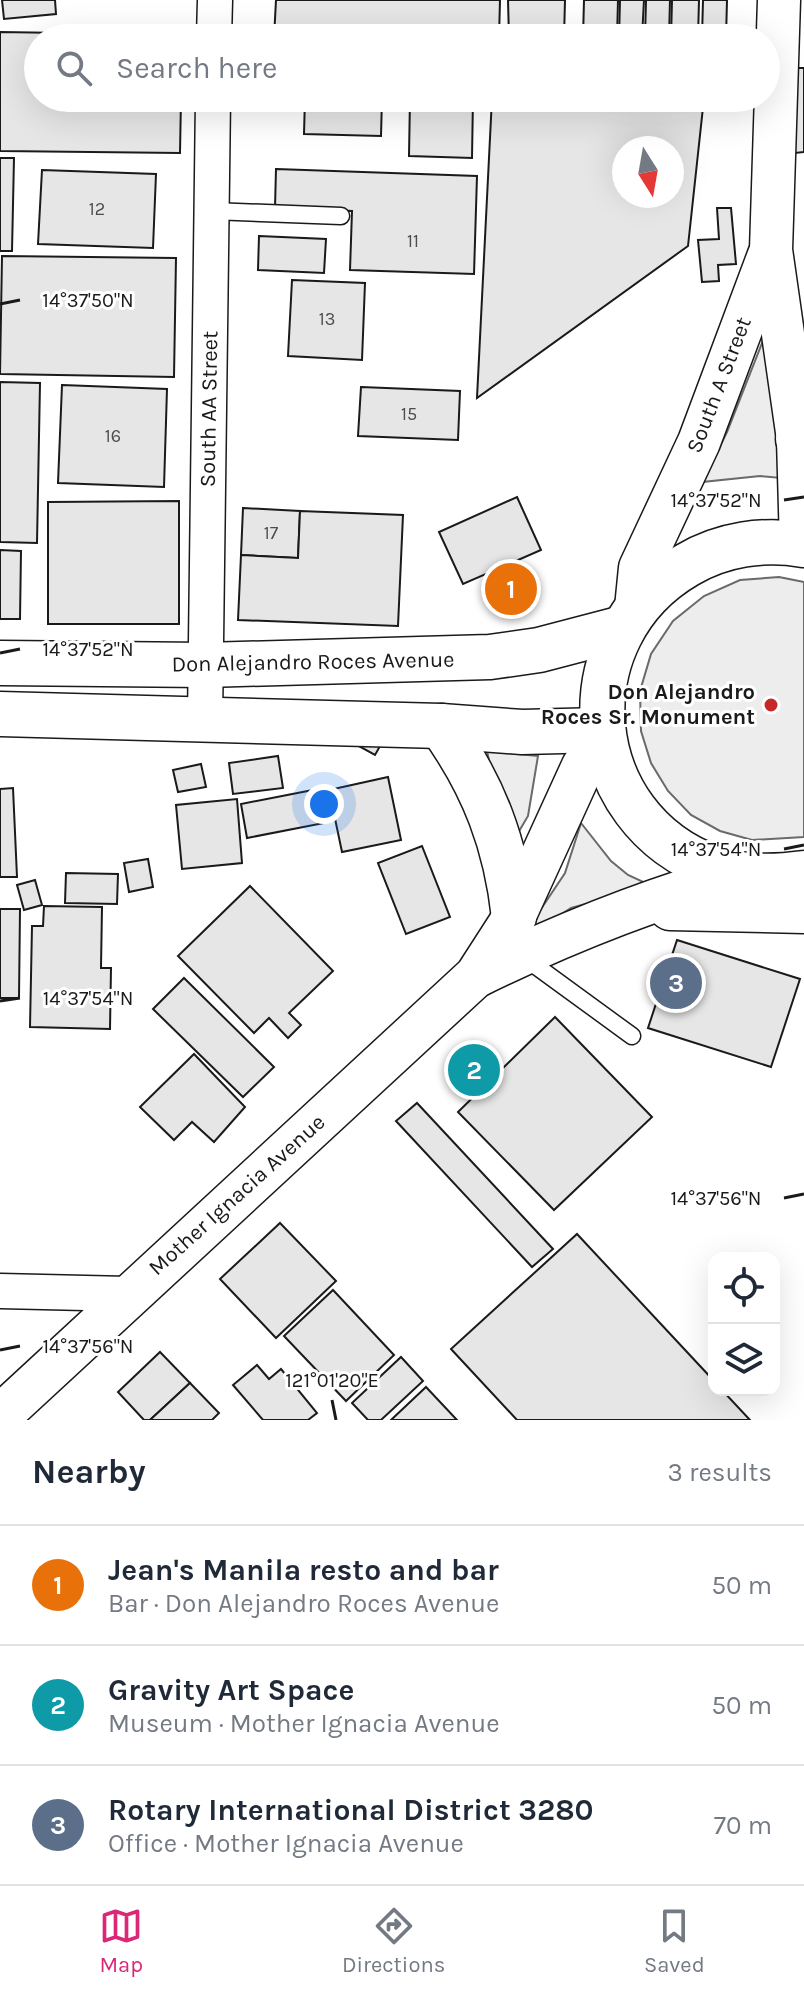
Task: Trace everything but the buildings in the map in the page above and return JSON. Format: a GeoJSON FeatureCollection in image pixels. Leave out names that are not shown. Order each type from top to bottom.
{"type":"FeatureCollection","features":[{"type":"Feature","properties":{"kind":"main road"},"geometry":{"type":"LineString","coordinates":[[802,545],[748,543],[698,558],[655,588],[630,618],[606,673],[603,738],[622,789],[652,829],[692,858],[739,874],[773,877],[804,873]]}},
{"type":"Feature","properties":{"kind":"main road","name":"Don Alejandro Roces Avenue"},"geometry":{"type":"LineString","coordinates":[[0,663],[206,665],[490,657],[539,650],[630,618]]}},
{"type":"Feature","properties":{"kind":"main road"},"geometry":{"type":"LineString","coordinates":[[0,714],[441,726],[603,738]]}},
{"type":"Feature","properties":{"kind":"main road"},"geometry":{"type":"LineString","coordinates":[[441,726],[485,796],[500,835],[517,936]]}},
{"type":"Feature","properties":{"kind":"street"},"geometry":{"type":"LineString","coordinates":[[214,24],[215,0]]}},
{"type":"Feature","properties":{"kind":"street","name":"South A Street"},"geometry":{"type":"LineString","coordinates":[[778,24],[779,0]]}},
{"type":"Feature","properties":{"kind":"street","name":"South AA Street"},"geometry":{"type":"LineString","coordinates":[[205,720],[213,112]]}},
{"type":"Feature","properties":{"kind":"street","name":"South A Street"},"geometry":{"type":"LineString","coordinates":[[775,112],[771,250],[801,442],[802,545]]}},
{"type":"Feature","properties":{"kind":"street","name":"South A Street"},"geometry":{"type":"LineString","coordinates":[[630,618],[640,568],[699,442],[771,250]]}},
{"type":"Feature","properties":{"kind":"street","name":"Mother Ignacia Avenue"},"geometry":{"type":"LineString","coordinates":[[0,1416],[517,936],[583,766],[603,738]]}},
{"type":"Feature","properties":{"kind":"street"},"geometry":{"type":"LineString","coordinates":[[517,936],[629,910],[672,893],[739,874]]}},
{"type":"Feature","properties":{"kind":"street"},"geometry":{"type":"LineString","coordinates":[[629,910],[734,908],[804,912]]}},
{"type":"Feature","properties":{"kind":"street"},"geometry":{"type":"LineString","coordinates":[[0,1291],[128,1294]]}},
{"type":"Feature","properties":{"kind":"lane"},"geometry":{"type":"LineString","coordinates":[[212,211],[341,216]]}},
{"type":"Feature","properties":{"kind":"lane"},"geometry":{"type":"LineString","coordinates":[[517,936],[632,1036]]}},
{"type":"Feature","properties":{"kind":"shaded area"},"geometry":{"type":"Polygon","coordinates":[[[775,310],[776,438],[781,478],[760,476],[702,482],[727,432],[775,310]]]}},
{"type":"Feature","properties":{"kind":"shaded area"},"geometry":{"type":"Polygon","coordinates":[[[779,577],[804,582],[804,837],[752,840],[720,831],[691,815],[668,791],[651,763],[641,731],[640,691],[651,654],[673,621],[704,596],[740,580],[779,577]]]}},
{"type":"Feature","properties":{"kind":"shaded area"},"geometry":{"type":"Polygon","coordinates":[[[487,751],[538,756],[528,816],[508,850],[487,751]]]}},
{"type":"Feature","properties":{"kind":"shaded area"},"geometry":{"type":"Polygon","coordinates":[[[581,823],[611,861],[628,875],[652,886],[571,908],[519,942],[565,873],[581,823]]]}},
{"type":"Feature","properties":{"kind":"place","name":"Jean's Manila resto and bar"},"geometry":{"type":"Point","coordinates":[511,589]}},
{"type":"Feature","properties":{"kind":"place","name":"Don Alejandro Roces Sr. Monument"},"geometry":{"type":"Point","coordinates":[771,705]}},
{"type":"Feature","properties":{"kind":"place","name":"Rotary International District 3280"},"geometry":{"type":"Point","coordinates":[676,983]}},
{"type":"Feature","properties":{"kind":"place","name":"Gravity Art Space"},"geometry":{"type":"Point","coordinates":[474,1070]}}]}
